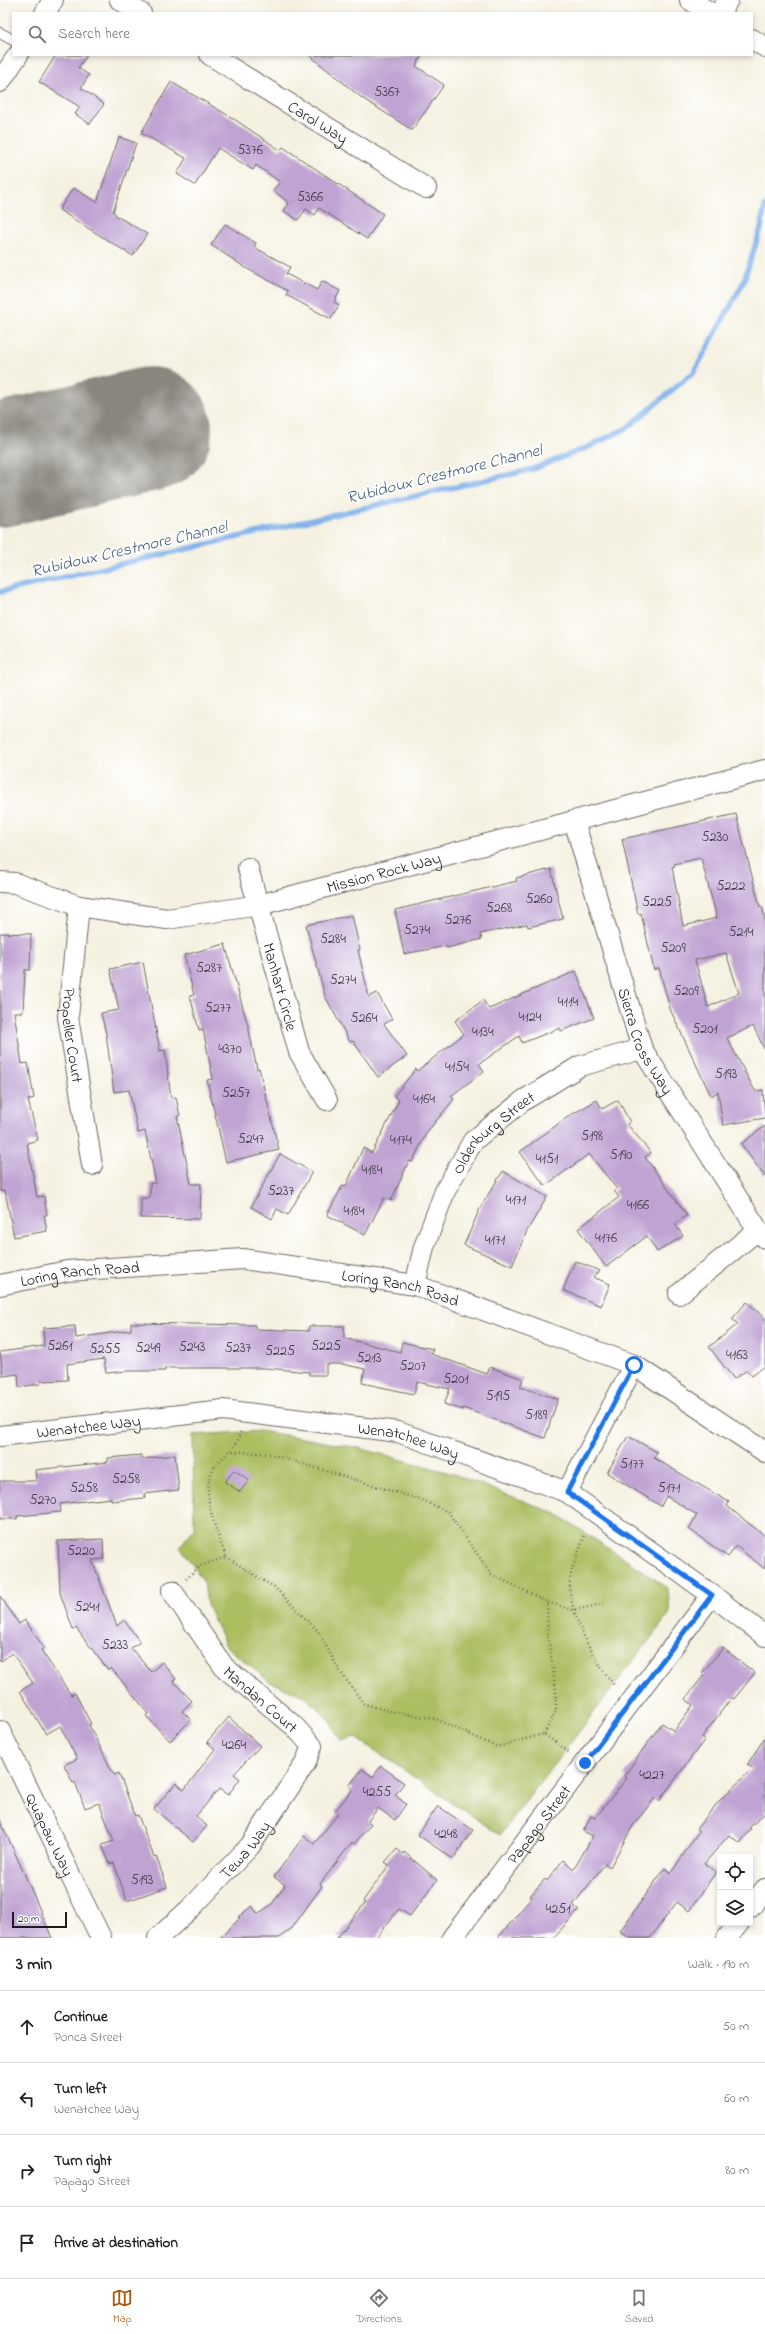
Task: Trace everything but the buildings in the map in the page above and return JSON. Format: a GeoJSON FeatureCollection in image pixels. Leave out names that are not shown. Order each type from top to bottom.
{"type":"FeatureCollection","features":[{"type":"Feature","properties":{"kind":"street"},"geometry":{"type":"LineString","coordinates":[[46,12],[53,0]]}},
{"type":"Feature","properties":{"kind":"street"},"geometry":{"type":"LineString","coordinates":[[120,0],[139,12]]}},
{"type":"Feature","properties":{"kind":"street"},"geometry":{"type":"LineString","coordinates":[[690,0],[709,12]]}},
{"type":"Feature","properties":{"kind":"street"},"geometry":{"type":"LineString","coordinates":[[721,12],[728,0]]}},
{"type":"Feature","properties":{"kind":"street"},"geometry":{"type":"LineString","coordinates":[[753,40],[765,47]]}},
{"type":"Feature","properties":{"kind":"street"},"geometry":{"type":"LineString","coordinates":[[0,82],[17,56]]}},
{"type":"Feature","properties":{"kind":"street","name":"Carol Way"},"geometry":{"type":"LineString","coordinates":[[212,56],[426,188]]}},
{"type":"Feature","properties":{"kind":"street","name":"Mission Rock Way"},"geometry":{"type":"LineString","coordinates":[[0,882],[15,883],[79,906],[167,919],[259,905],[765,770]]}},
{"type":"Feature","properties":{"kind":"street","name":"Sierra Cross Way"},"geometry":{"type":"LineString","coordinates":[[574,821],[642,1049],[761,1234]]}},
{"type":"Feature","properties":{"kind":"street","name":"Manhart Circle"},"geometry":{"type":"LineString","coordinates":[[248,868],[300,1052],[328,1100]]}},
{"type":"Feature","properties":{"kind":"street","name":"Propeller Court"},"geometry":{"type":"LineString","coordinates":[[79,906],[68,1017],[92,1165]]}},
{"type":"Feature","properties":{"kind":"street","name":"Oldenburg Street"},"geometry":{"type":"LineString","coordinates":[[415,1285],[424,1247],[445,1191],[474,1141],[524,1100],[580,1066],[642,1049]]}},
{"type":"Feature","properties":{"kind":"street"},"geometry":{"type":"LineString","coordinates":[[679,1294],[761,1234]]}},
{"type":"Feature","properties":{"kind":"street","name":"Loring Ranch Road"},"geometry":{"type":"LineString","coordinates":[[0,1285],[67,1271],[243,1260],[415,1285],[634,1365],[765,1452]]}},
{"type":"Feature","properties":{"kind":"street"},"geometry":{"type":"LineString","coordinates":[[567,1492],[634,1365]]}},
{"type":"Feature","properties":{"kind":"street","name":"Wenatchee Way"},"geometry":{"type":"LineString","coordinates":[[0,1436],[222,1410],[398,1432],[567,1492],[712,1595],[765,1636]]}},
{"type":"Feature","properties":{"kind":"street","name":"Mandan Court"},"geometry":{"type":"LineString","coordinates":[[172,1591],[224,1667],[294,1726],[312,1746]]}},
{"type":"Feature","properties":{"kind":"street","name":"Papago Street"},"geometry":{"type":"LineString","coordinates":[[452,1938],[712,1595]]}},
{"type":"Feature","properties":{"kind":"street","name":"Quapaw Way"},"geometry":{"type":"LineString","coordinates":[[0,1731],[101,1938]]}},
{"type":"Feature","properties":{"kind":"street","name":"Tewa Way"},"geometry":{"type":"LineString","coordinates":[[158,1938],[192,1907],[250,1846],[305,1764],[312,1746]]}},
{"type":"Feature","properties":{"kind":"street"},"geometry":{"type":"LineString","coordinates":[[753,1904],[765,1889]]}},
{"type":"Feature","properties":{"kind":"street"},"geometry":{"type":"LineString","coordinates":[[727,1938],[737,1926]]}},
{"type":"Feature","properties":{"kind":"lane"},"geometry":{"type":"LineString","coordinates":[[0,33],[12,39]]}},
{"type":"Feature","properties":{"kind":"path"},"geometry":{"type":"LineString","coordinates":[[243,1413],[240,1441],[215,1466],[208,1483],[211,1516],[226,1557],[274,1587],[318,1630],[339,1670],[364,1704],[389,1711],[436,1719],[497,1747],[544,1734],[556,1711],[556,1692],[548,1634],[547,1602]]}},
{"type":"Feature","properties":{"kind":"path"},"geometry":{"type":"LineString","coordinates":[[229,1451],[270,1454],[425,1502],[448,1512],[491,1574],[547,1602],[573,1610],[604,1604]]}},
{"type":"Feature","properties":{"kind":"path"},"geometry":{"type":"LineString","coordinates":[[584,1536],[570,1576],[573,1610],[600,1668],[615,1686]]}},
{"type":"Feature","properties":{"kind":"path"},"geometry":{"type":"LineString","coordinates":[[172,1591],[200,1566],[226,1557]]}},
{"type":"Feature","properties":{"kind":"path"},"geometry":{"type":"LineString","coordinates":[[544,1734],[585,1763]]}},
{"type":"Feature","properties":{"kind":"green space"},"geometry":{"type":"Polygon","coordinates":[[[262,1431],[359,1448],[454,1474],[557,1514],[668,1588],[670,1613],[500,1835],[355,1737],[341,1741],[330,1721],[305,1696],[270,1682],[226,1646],[207,1605],[204,1582],[180,1546],[194,1529],[193,1435],[262,1431]]]}},
{"type":"Feature","properties":{"kind":"waterway","name":"Rubidoux Crestmore Channel"},"geometry":{"type":"LineString","coordinates":[[0,592],[533,469],[586,448],[627,428],[694,372],[743,283],[761,228],[765,206]]}},
{"type":"Feature","properties":{"kind":"runway"},"geometry":{"type":"LineString","coordinates":[[0,465],[150,429]]}},
{"type":"Feature","properties":{"kind":"route"},"geometry":{"type":"LineString","coordinates":[[585,1763],[712,1595],[567,1492],[634,1365]]}}]}
